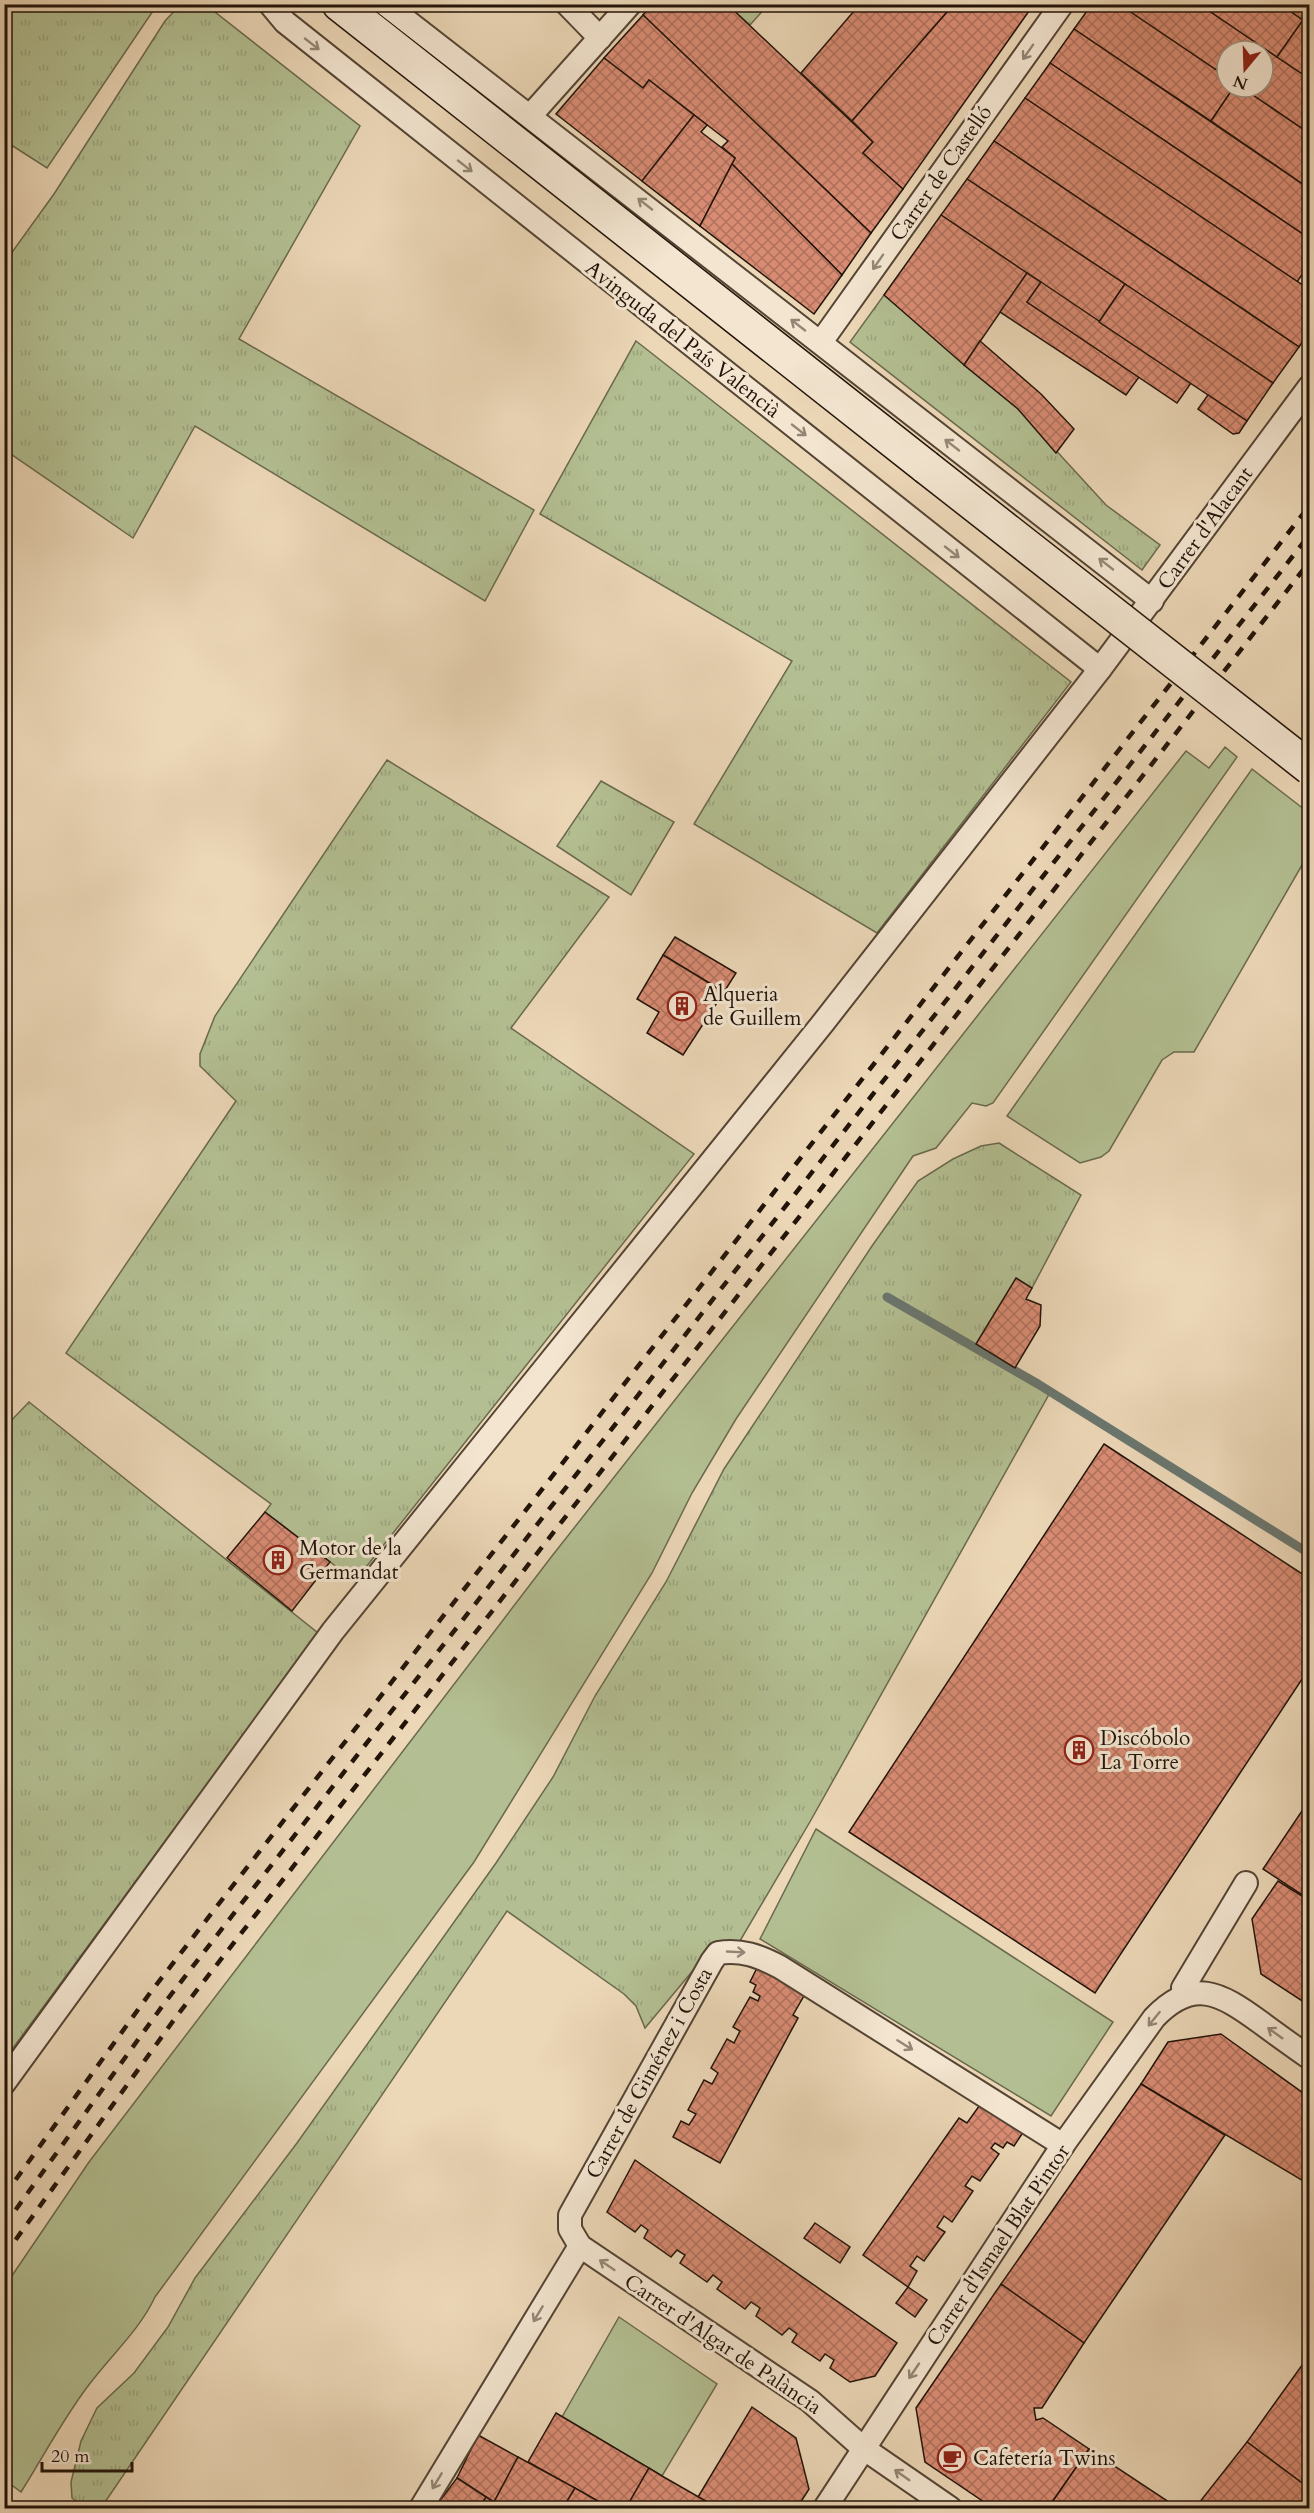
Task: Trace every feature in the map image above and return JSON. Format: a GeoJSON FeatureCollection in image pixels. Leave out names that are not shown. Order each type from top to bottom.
{"type":"FeatureCollection","features":[{"type":"Feature","properties":{"kind":"main road"},"geometry":{"type":"LineString","coordinates":[[339,4],[1310,768]]}},
{"type":"Feature","properties":{"kind":"street","name":"Avinguda del País Valencià"},"geometry":{"type":"LineString","coordinates":[[270,4],[285,22],[1100,669]]}},
{"type":"Feature","properties":{"kind":"street"},"geometry":{"type":"LineString","coordinates":[[385,4],[531,115],[1152,601]]}},
{"type":"Feature","properties":{"kind":"street"},"geometry":{"type":"LineString","coordinates":[[567,4],[600,38]]}},
{"type":"Feature","properties":{"kind":"street"},"geometry":{"type":"LineString","coordinates":[[531,115],[630,4]]}},
{"type":"Feature","properties":{"kind":"street","name":"Carrer de Castelló"},"geometry":{"type":"LineString","coordinates":[[821,342],[1062,4]]}},
{"type":"Feature","properties":{"kind":"street","name":"Carrer d'Alacant"},"geometry":{"type":"LineString","coordinates":[[4,2083],[333,1631],[823,1023],[1152,601],[1310,386]]}},
{"type":"Feature","properties":{"kind":"street"},"geometry":{"type":"LineString","coordinates":[[1246,1883],[1183,1988],[1186,1995],[1221,1996],[1310,2058]]}},
{"type":"Feature","properties":{"kind":"street","name":"Carrer de Giménez i Costa"},"geometry":{"type":"LineString","coordinates":[[580,2246],[570,2229],[570,2215],[718,1953],[732,1950],[746,1953],[780,1967],[1063,2145]]}},
{"type":"Feature","properties":{"kind":"street","name":"Carrer d'Ismael Blat Pintor"},"geometry":{"type":"LineString","coordinates":[[825,2508],[1063,2145],[1154,2018],[1168,2003],[1186,1995]]}},
{"type":"Feature","properties":{"kind":"street"},"geometry":{"type":"LineString","coordinates":[[421,2508],[580,2246]]}},
{"type":"Feature","properties":{"kind":"street","name":"Carrer d'Algar de Palància"},"geometry":{"type":"LineString","coordinates":[[580,2246],[810,2401],[863,2448],[950,2508]]}},
{"type":"Feature","properties":{"kind":"green space"},"geometry":{"type":"Polygon","coordinates":[[[181,4],[206,5],[360,126],[239,339],[534,510],[485,601],[195,426],[133,538],[5,450],[5,262],[54,194],[165,21],[181,4]]]}},
{"type":"Feature","properties":{"kind":"green space"},"geometry":{"type":"Polygon","coordinates":[[[4,5],[157,5],[47,168],[5,141],[4,5]]]}},
{"type":"Feature","properties":{"kind":"green space"},"geometry":{"type":"Polygon","coordinates":[[[727,5],[768,5],[750,25],[727,5]]]}},
{"type":"Feature","properties":{"kind":"green space"},"geometry":{"type":"Polygon","coordinates":[[[884,295],[1018,409],[1106,505],[1160,545],[1142,570],[850,342],[884,295]]]}},
{"type":"Feature","properties":{"kind":"green space"},"geometry":{"type":"Polygon","coordinates":[[[636,341],[1071,682],[877,933],[694,824],[792,661],[540,514],[636,341]]]}},
{"type":"Feature","properties":{"kind":"green space"},"geometry":{"type":"Polygon","coordinates":[[[1225,747],[1237,757],[993,1103],[986,1106],[972,1103],[936,1148],[913,1156],[736,1419],[692,1493],[652,1573],[474,1862],[155,2297],[141,2321],[79,2399],[21,2492],[5,2480],[5,2286],[89,2162],[552,1556],[1186,751],[1209,768],[1225,747]]]}},
{"type":"Feature","properties":{"kind":"green space"},"geometry":{"type":"Polygon","coordinates":[[[387,760],[609,897],[511,1028],[694,1154],[355,1581],[265,1512],[271,1504],[66,1353],[236,1101],[200,1066],[200,1054],[215,1016],[387,760]]]}},
{"type":"Feature","properties":{"kind":"green space"},"geometry":{"type":"Polygon","coordinates":[[[1252,769],[1309,813],[1309,853],[1194,1052],[1174,1052],[1162,1060],[1109,1151],[1101,1157],[1080,1163],[1007,1116],[1252,769]]]}},
{"type":"Feature","properties":{"kind":"green space"},"geometry":{"type":"Polygon","coordinates":[[[601,781],[674,822],[631,895],[557,846],[601,781]]]}},
{"type":"Feature","properties":{"kind":"green space"},"geometry":{"type":"Polygon","coordinates":[[[999,1143],[1081,1195],[1032,1288],[1016,1279],[976,1344],[1052,1389],[811,1820],[737,1946],[710,1950],[645,2028],[636,2006],[624,1994],[507,1911],[101,2508],[84,2508],[72,2498],[71,2482],[81,2441],[97,2408],[134,2373],[168,2327],[195,2278],[297,2143],[496,1863],[553,1777],[595,1696],[666,1582],[724,1469],[872,1246],[918,1181],[953,1159],[981,1146],[999,1143]]]}},
{"type":"Feature","properties":{"kind":"green space"},"geometry":{"type":"Polygon","coordinates":[[[29,1402],[318,1633],[5,2059],[4,1428],[29,1402]]]}},
{"type":"Feature","properties":{"kind":"green space"},"geometry":{"type":"Polygon","coordinates":[[[816,1829],[1113,2022],[1051,2116],[760,1939],[816,1829]]]}},
{"type":"Feature","properties":{"kind":"green space"},"geometry":{"type":"Polygon","coordinates":[[[619,2317],[717,2384],[662,2476],[562,2417],[619,2317]]]}},
{"type":"Feature","properties":{"kind":"building"},"geometry":{"type":"Polygon","coordinates":[[[652,4],[727,4],[873,142],[863,153],[903,189],[871,233],[643,15],[652,4]]]}},
{"type":"Feature","properties":{"kind":"building"},"geometry":{"type":"Polygon","coordinates":[[[860,4],[954,4],[852,121],[801,73],[860,4]]]}},
{"type":"Feature","properties":{"kind":"building"},"geometry":{"type":"Polygon","coordinates":[[[954,4],[1034,4],[903,189],[863,153],[873,142],[852,121],[954,4]]]}},
{"type":"Feature","properties":{"kind":"building"},"geometry":{"type":"Polygon","coordinates":[[[1092,4],[1119,4],[1215,69],[1215,99],[1226,99],[1211,121],[1074,29],[1092,4]]]}},
{"type":"Feature","properties":{"kind":"building"},"geometry":{"type":"Polygon","coordinates":[[[1119,4],[1199,4],[1251,39],[1215,39],[1215,69],[1119,4]]]}},
{"type":"Feature","properties":{"kind":"building"},"geometry":{"type":"Polygon","coordinates":[[[1199,4],[1280,4],[1303,20],[1277,57],[1275,56],[1275,39],[1251,39],[1199,4]]]}},
{"type":"Feature","properties":{"kind":"building"},"geometry":{"type":"Polygon","coordinates":[[[1280,4],[1310,4],[1310,24],[1303,20],[1280,4]]]}},
{"type":"Feature","properties":{"kind":"building"},"geometry":{"type":"Polygon","coordinates":[[[643,15],[871,233],[842,275],[732,164],[735,158],[722,147],[728,141],[649,80],[643,88],[604,58],[643,15]]]}},
{"type":"Feature","properties":{"kind":"building"},"geometry":{"type":"Polygon","coordinates":[[[1303,20],[1310,24],[1310,79],[1277,57],[1303,20]]]}},
{"type":"Feature","properties":{"kind":"building"},"geometry":{"type":"Polygon","coordinates":[[[1074,29],[1310,189],[1310,239],[1050,63],[1074,29]]]}},
{"type":"Feature","properties":{"kind":"building"},"geometry":{"type":"Polygon","coordinates":[[[1275,55],[1310,79],[1310,134],[1259,99],[1275,99],[1275,55]]]}},
{"type":"Feature","properties":{"kind":"building"},"geometry":{"type":"Polygon","coordinates":[[[604,58],[643,88],[649,80],[694,115],[642,181],[556,114],[604,58]]]}},
{"type":"Feature","properties":{"kind":"building"},"geometry":{"type":"Polygon","coordinates":[[[1050,63],[1310,239],[1310,263],[1297,282],[1025,98],[1050,63]]]}},
{"type":"Feature","properties":{"kind":"building"},"geometry":{"type":"Polygon","coordinates":[[[1025,98],[1310,290],[1310,331],[1299,347],[994,141],[1025,98]]]}},
{"type":"Feature","properties":{"kind":"building"},"geometry":{"type":"Polygon","coordinates":[[[1226,99],[1259,99],[1310,134],[1310,189],[1211,121],[1226,99]]]}},
{"type":"Feature","properties":{"kind":"building"},"geometry":{"type":"Polygon","coordinates":[[[694,115],[707,125],[701,132],[735,158],[700,226],[642,181],[694,115]]]}},
{"type":"Feature","properties":{"kind":"building"},"geometry":{"type":"Polygon","coordinates":[[[994,141],[1299,347],[1273,383],[967,179],[994,141]]]}},
{"type":"Feature","properties":{"kind":"building"},"geometry":{"type":"Polygon","coordinates":[[[732,164],[842,275],[814,314],[700,226],[732,164]]]}},
{"type":"Feature","properties":{"kind":"building"},"geometry":{"type":"Polygon","coordinates":[[[967,179],[1125,284],[1099,322],[941,215],[967,179]]]}},
{"type":"Feature","properties":{"kind":"building"},"geometry":{"type":"Polygon","coordinates":[[[941,215],[1027,273],[964,365],[884,295],[941,215]]]}},
{"type":"Feature","properties":{"kind":"building"},"geometry":{"type":"Polygon","coordinates":[[[1027,273],[1041,282],[1027,302],[1139,377],[1126,395],[1000,312],[1027,273]]]}},
{"type":"Feature","properties":{"kind":"building"},"geometry":{"type":"Polygon","coordinates":[[[1041,282],[1191,383],[1177,403],[1027,302],[1041,282]]]}},
{"type":"Feature","properties":{"kind":"building"},"geometry":{"type":"Polygon","coordinates":[[[1125,284],[1273,383],[1247,421],[1099,322],[1125,284]]]}},
{"type":"Feature","properties":{"kind":"building"},"geometry":{"type":"Polygon","coordinates":[[[980,341],[1041,394],[1074,429],[1056,453],[1018,409],[964,365],[980,341]]]}},
{"type":"Feature","properties":{"kind":"building"},"geometry":{"type":"Polygon","coordinates":[[[1208,395],[1247,421],[1239,433],[1233,434],[1198,409],[1208,395]]]}},
{"type":"Feature","properties":{"kind":"building"},"geometry":{"type":"Polygon","coordinates":[[[675,937],[736,973],[724,992],[663,955],[675,937]]]}},
{"type":"Feature","properties":{"kind":"building","name":"Alqueria de Guillem"},"geometry":{"type":"Polygon","coordinates":[[[663,955],[724,992],[683,1055],[647,1033],[659,1012],[637,999],[663,955]]]}},
{"type":"Feature","properties":{"kind":"building"},"geometry":{"type":"Polygon","coordinates":[[[1016,1278],[1032,1288],[1026,1299],[1041,1305],[1040,1326],[1015,1368],[976,1344],[1016,1278]]]}},
{"type":"Feature","properties":{"kind":"building","name":"Discóbolo La Torre"},"geometry":{"type":"Polygon","coordinates":[[[1104,1444],[1310,1579],[1310,1667],[1095,1993],[849,1832],[1104,1444]]]}},
{"type":"Feature","properties":{"kind":"building","name":"Motor de la Germandat"},"geometry":{"type":"Polygon","coordinates":[[[265,1512],[330,1562],[292,1611],[227,1558],[265,1512]]]}},
{"type":"Feature","properties":{"kind":"building"},"geometry":{"type":"Polygon","coordinates":[[[1310,1799],[1310,1900],[1263,1869],[1310,1799]]]}},
{"type":"Feature","properties":{"kind":"building"},"geometry":{"type":"Polygon","coordinates":[[[1278,1881],[1310,1901],[1310,2006],[1261,1974],[1252,1919],[1278,1881]]]}},
{"type":"Feature","properties":{"kind":"building"},"geometry":{"type":"Polygon","coordinates":[[[757,1968],[805,1994],[793,2015],[798,2018],[720,2163],[673,2137],[681,2121],[689,2125],[696,2114],[688,2110],[704,2080],[712,2084],[718,2073],[711,2068],[727,2039],[734,2043],[740,2031],[733,2027],[750,1997],[758,2001],[760,1996],[753,1992],[756,1985],[750,1982],[757,1968]]]}},
{"type":"Feature","properties":{"kind":"building"},"geometry":{"type":"Polygon","coordinates":[[[1221,2034],[1310,2098],[1310,2185],[1141,2084],[1168,2042],[1221,2034]]]}},
{"type":"Feature","properties":{"kind":"building"},"geometry":{"type":"Polygon","coordinates":[[[1141,2084],[1225,2135],[1084,2343],[1001,2284],[1141,2084]]]}},
{"type":"Feature","properties":{"kind":"building"},"geometry":{"type":"Polygon","coordinates":[[[982,2102],[1024,2131],[1014,2146],[1007,2142],[1003,2148],[995,2143],[991,2148],[999,2154],[980,2181],[972,2176],[965,2186],[973,2191],[952,2222],[944,2216],[937,2227],[945,2232],[924,2261],[917,2256],[910,2266],[917,2271],[908,2287],[863,2255],[959,2118],[967,2123],[982,2102]]]}},
{"type":"Feature","properties":{"kind":"building"},"geometry":{"type":"Polygon","coordinates":[[[635,2160],[897,2343],[875,2376],[850,2382],[830,2368],[834,2360],[825,2354],[820,2361],[792,2342],[797,2334],[789,2328],[782,2335],[756,2316],[760,2308],[751,2302],[745,2309],[717,2289],[722,2282],[713,2275],[707,2282],[680,2263],[685,2255],[677,2250],[671,2257],[644,2238],[648,2230],[641,2225],[635,2232],[607,2212],[635,2160]]]}},
{"type":"Feature","properties":{"kind":"building"},"geometry":{"type":"Polygon","coordinates":[[[815,2223],[850,2247],[840,2263],[804,2238],[815,2223]]]}},
{"type":"Feature","properties":{"kind":"building"},"geometry":{"type":"Polygon","coordinates":[[[1001,2284],[1084,2343],[1042,2408],[1034,2408],[1036,2420],[1043,2418],[1089,2449],[1048,2508],[993,2508],[925,2462],[916,2408],[1001,2284]]]}},
{"type":"Feature","properties":{"kind":"building"},"geometry":{"type":"Polygon","coordinates":[[[908,2287],[927,2300],[915,2317],[896,2303],[908,2287]]]}},
{"type":"Feature","properties":{"kind":"building"},"geometry":{"type":"Polygon","coordinates":[[[1310,2354],[1310,2489],[1247,2442],[1310,2354]]]}},
{"type":"Feature","properties":{"kind":"building"},"geometry":{"type":"Polygon","coordinates":[[[752,2407],[796,2438],[809,2489],[797,2508],[718,2508],[698,2497],[752,2407]]]}},
{"type":"Feature","properties":{"kind":"building"},"geometry":{"type":"Polygon","coordinates":[[[556,2413],[649,2468],[626,2508],[610,2508],[528,2462],[556,2413]]]}},
{"type":"Feature","properties":{"kind":"building"},"geometry":{"type":"Polygon","coordinates":[[[478,2435],[518,2457],[494,2502],[457,2478],[478,2435]]]}},
{"type":"Feature","properties":{"kind":"building"},"geometry":{"type":"Polygon","coordinates":[[[1247,2442],[1310,2489],[1310,2508],[1195,2508],[1247,2442]]]}},
{"type":"Feature","properties":{"kind":"building"},"geometry":{"type":"Polygon","coordinates":[[[1089,2449],[1178,2508],[1048,2508],[1089,2449]]]}},
{"type":"Feature","properties":{"kind":"building"},"geometry":{"type":"Polygon","coordinates":[[[518,2457],[575,2488],[563,2508],[479,2508],[486,2497],[494,2502],[518,2457]]]}},
{"type":"Feature","properties":{"kind":"building"},"geometry":{"type":"Polygon","coordinates":[[[649,2468],[662,2476],[718,2508],[626,2508],[649,2468]]]}},
{"type":"Feature","properties":{"kind":"building"},"geometry":{"type":"Polygon","coordinates":[[[457,2478],[486,2497],[479,2508],[445,2508],[447,2506],[439,2502],[457,2478]]]}},
{"type":"Feature","properties":{"kind":"building"},"geometry":{"type":"Polygon","coordinates":[[[575,2488],[610,2508],[563,2508],[575,2488]]]}},
{"type":"Feature","properties":{"kind":"waterway"},"geometry":{"type":"LineString","coordinates":[[887,1297],[1038,1384],[1310,1554]]}},
{"type":"Feature","properties":{"kind":"railway"},"geometry":{"type":"LineString","coordinates":[[4,2196],[150,1993],[231,1888],[1310,505]]}},
{"type":"Feature","properties":{"kind":"railway"},"geometry":{"type":"LineString","coordinates":[[4,2226],[163,2005],[1310,534]]}},
{"type":"Feature","properties":{"kind":"railway"},"geometry":{"type":"LineString","coordinates":[[4,2256],[176,2017],[1310,561]]}},
{"type":"Feature","properties":{"kind":"place","name":"Alqueria de Guillem"},"geometry":{"type":"Point","coordinates":[682,1006]}},
{"type":"Feature","properties":{"kind":"place","name":"Motor de la Germandat"},"geometry":{"type":"Point","coordinates":[278,1560]}},
{"type":"Feature","properties":{"kind":"place","name":"Discóbolo La Torre"},"geometry":{"type":"Point","coordinates":[1079,1750]}},
{"type":"Feature","properties":{"kind":"place","name":"Cafetería Twins"},"geometry":{"type":"Point","coordinates":[952,2458]}}]}
